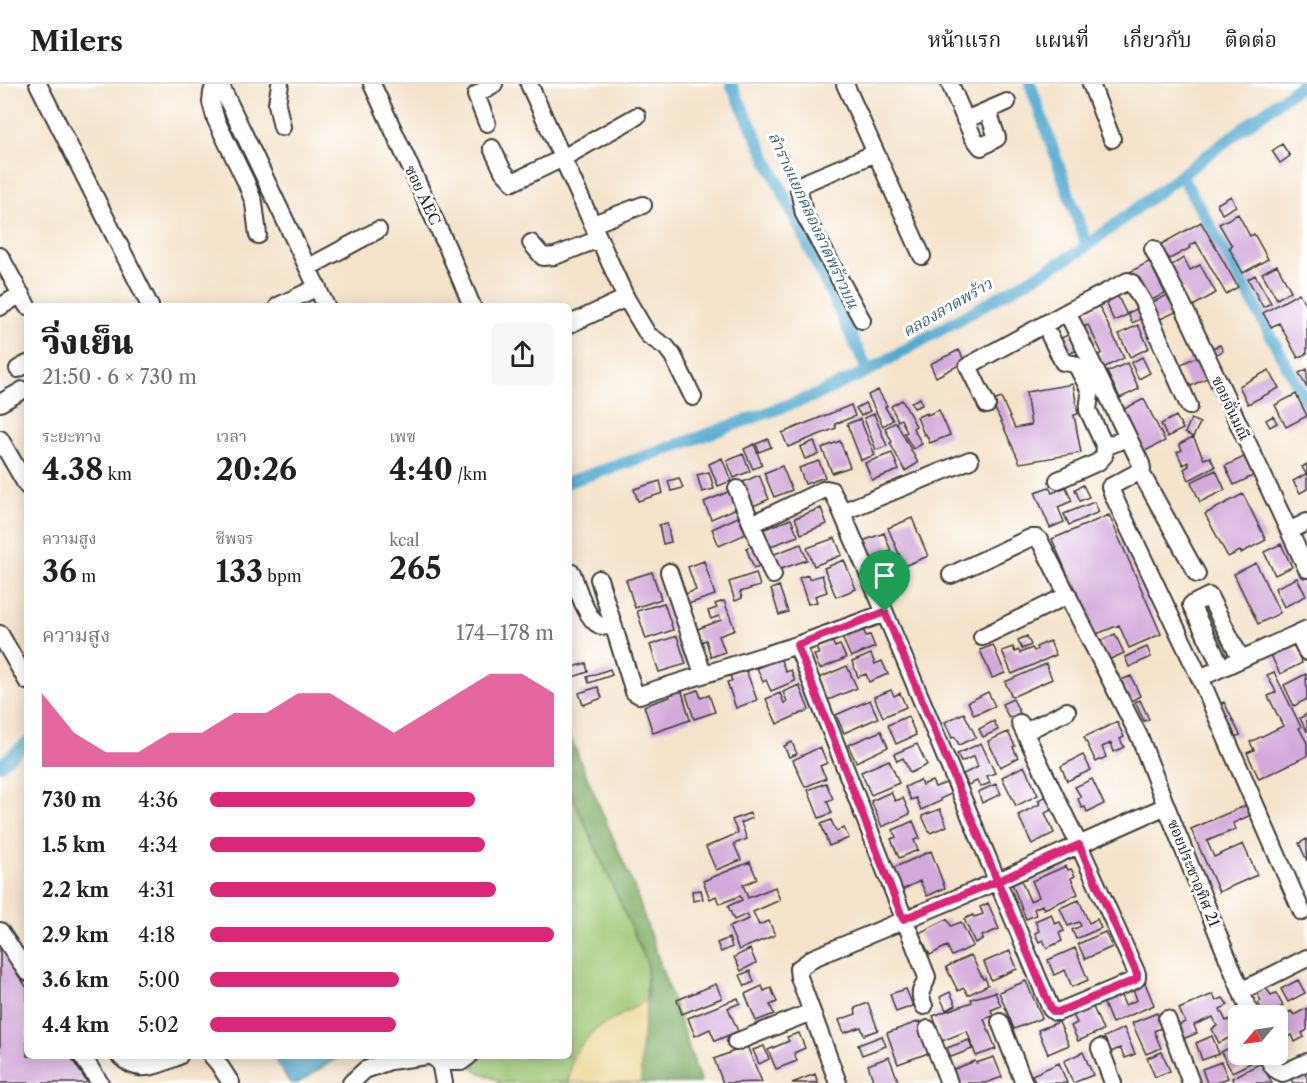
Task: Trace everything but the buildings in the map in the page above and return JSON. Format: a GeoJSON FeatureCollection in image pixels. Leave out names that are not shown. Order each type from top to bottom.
{"type":"FeatureCollection","features":[{"type":"Feature","properties":{"kind":"street"},"geometry":{"type":"LineString","coordinates":[[38,84],[148,303]]}},
{"type":"Feature","properties":{"kind":"street"},"geometry":{"type":"LineString","coordinates":[[215,84],[212,102],[216,120],[254,203],[258,235]]}},
{"type":"Feature","properties":{"kind":"street"},"geometry":{"type":"LineString","coordinates":[[220,84],[325,303]]}},
{"type":"Feature","properties":{"kind":"street"},"geometry":{"type":"LineString","coordinates":[[280,84],[278,104],[282,127]]}},
{"type":"Feature","properties":{"kind":"street","name":"ซอย AEC"},"geometry":{"type":"LineString","coordinates":[[372,84],[471,303]]}},
{"type":"Feature","properties":{"kind":"street"},"geometry":{"type":"LineString","coordinates":[[487,123],[476,95],[494,84]]}},
{"type":"Feature","properties":{"kind":"street"},"geometry":{"type":"LineString","coordinates":[[529,84],[626,298],[648,335],[666,347],[674,356],[693,397]]}},
{"type":"Feature","properties":{"kind":"street"},"geometry":{"type":"LineString","coordinates":[[845,84],[921,256]]}},
{"type":"Feature","properties":{"kind":"street"},"geometry":{"type":"LineString","coordinates":[[950,84],[979,147],[997,138],[988,111]]}},
{"type":"Feature","properties":{"kind":"street"},"geometry":{"type":"LineString","coordinates":[[1091,84],[1113,139]]}},
{"type":"Feature","properties":{"kind":"street"},"geometry":{"type":"LineString","coordinates":[[965,120],[1006,102]]}},
{"type":"Feature","properties":{"kind":"street"},"geometry":{"type":"LineString","coordinates":[[492,148],[503,171],[513,182],[563,158],[637,116]]}},
{"type":"Feature","properties":{"kind":"street"},"geometry":{"type":"LineString","coordinates":[[861,320],[804,214],[798,190],[804,183],[876,153]]}},
{"type":"Feature","properties":{"kind":"street"},"geometry":{"type":"LineString","coordinates":[[531,243],[543,257],[555,256],[643,205]]}},
{"type":"Feature","properties":{"kind":"street"},"geometry":{"type":"LineString","coordinates":[[309,267],[378,230]]}},
{"type":"Feature","properties":{"kind":"street","name":"ซอยจั่นมณี"},"geometry":{"type":"LineString","coordinates":[[1153,249],[1184,308],[1307,569]]}},
{"type":"Feature","properties":{"kind":"street"},"geometry":{"type":"LineString","coordinates":[[0,256],[24,300],[0,307]]}},
{"type":"Feature","properties":{"kind":"street"},"geometry":{"type":"LineString","coordinates":[[987,405],[968,366],[1128,281],[1131,282],[1143,302],[1190,406]]}},
{"type":"Feature","properties":{"kind":"street"},"geometry":{"type":"LineString","coordinates":[[284,303],[318,287]]}},
{"type":"Feature","properties":{"kind":"street"},"geometry":{"type":"LineString","coordinates":[[572,323],[626,298]]}},
{"type":"Feature","properties":{"kind":"street"},"geometry":{"type":"LineString","coordinates":[[1067,312],[1141,464],[1140,471],[1197,574]]}},
{"type":"Feature","properties":{"kind":"street"},"geometry":{"type":"LineString","coordinates":[[1050,336],[1063,362],[1074,364],[1078,368],[1089,390],[1088,410],[1110,487],[1200,678],[1302,912]]}},
{"type":"Feature","properties":{"kind":"street"},"geometry":{"type":"LineString","coordinates":[[0,404],[23,390]]}},
{"type":"Feature","properties":{"kind":"street"},"geometry":{"type":"LineString","coordinates":[[1058,480],[1127,438]]}},
{"type":"Feature","properties":{"kind":"street"},"geometry":{"type":"LineString","coordinates":[[0,439],[24,477]]}},
{"type":"Feature","properties":{"kind":"street"},"geometry":{"type":"LineString","coordinates":[[842,512],[970,460]]}},
{"type":"Feature","properties":{"kind":"street"},"geometry":{"type":"LineString","coordinates":[[1110,487],[1140,471]]}},
{"type":"Feature","properties":{"kind":"street"},"geometry":{"type":"LineString","coordinates":[[737,489],[772,575]]}},
{"type":"Feature","properties":{"kind":"street"},"geometry":{"type":"LineString","coordinates":[[752,524],[826,489],[833,493],[1054,1012],[1137,978],[1079,845],[1022,727],[1067,711]]}},
{"type":"Feature","properties":{"kind":"street"},"geometry":{"type":"LineString","coordinates":[[1289,531],[1307,522]]}},
{"type":"Feature","properties":{"kind":"street"},"geometry":{"type":"LineString","coordinates":[[951,575],[1034,537],[1040,541],[1140,738],[1166,806]]}},
{"type":"Feature","properties":{"kind":"street"},"geometry":{"type":"LineString","coordinates":[[669,572],[703,674]]}},
{"type":"Feature","properties":{"kind":"street"},"geometry":{"type":"LineString","coordinates":[[573,573],[592,619],[602,626],[614,627]]}},
{"type":"Feature","properties":{"kind":"street"},"geometry":{"type":"LineString","coordinates":[[599,579],[634,692],[643,695],[797,645],[885,612]]}},
{"type":"Feature","properties":{"kind":"street"},"geometry":{"type":"LineString","coordinates":[[982,637],[1068,595]]}},
{"type":"Feature","properties":{"kind":"street"},"geometry":{"type":"LineString","coordinates":[[1222,668],[1191,605],[1209,596],[1241,659]]}},
{"type":"Feature","properties":{"kind":"street"},"geometry":{"type":"LineString","coordinates":[[1200,678],[1303,631],[1307,652]]}},
{"type":"Feature","properties":{"kind":"street"},"geometry":{"type":"LineString","coordinates":[[0,634],[24,676]]}},
{"type":"Feature","properties":{"kind":"street"},"geometry":{"type":"LineString","coordinates":[[797,645],[927,977],[921,990],[924,1006]]}},
{"type":"Feature","properties":{"kind":"street","name":"ซอยประชาอุทิศ 21"},"geometry":{"type":"LineString","coordinates":[[838,1083],[811,1012],[798,969],[813,958],[998,881],[1166,806],[1247,1005]]}},
{"type":"Feature","properties":{"kind":"street"},"geometry":{"type":"LineString","coordinates":[[0,932],[24,968]]}},
{"type":"Feature","properties":{"kind":"street"},"geometry":{"type":"LineString","coordinates":[[1241,991],[1307,958]]}},
{"type":"Feature","properties":{"kind":"street"},"geometry":{"type":"LineString","coordinates":[[736,1042],[811,1012]]}},
{"type":"Feature","properties":{"kind":"street"},"geometry":{"type":"LineString","coordinates":[[1167,1019],[1191,1083]]}},
{"type":"Feature","properties":{"kind":"street"},"geometry":{"type":"LineString","coordinates":[[1000,1022],[1024,1083]]}},
{"type":"Feature","properties":{"kind":"street"},"geometry":{"type":"LineString","coordinates":[[928,1029],[949,1083]]}},
{"type":"Feature","properties":{"kind":"street"},"geometry":{"type":"LineString","coordinates":[[1100,1048],[1113,1083]]}},
{"type":"Feature","properties":{"kind":"street"},"geometry":{"type":"LineString","coordinates":[[84,1059],[100,1083]]}},
{"type":"Feature","properties":{"kind":"street"},"geometry":{"type":"LineString","coordinates":[[122,1059],[137,1066],[146,1067],[156,1066],[172,1059]]}},
{"type":"Feature","properties":{"kind":"street"},"geometry":{"type":"LineString","coordinates":[[215,1059],[231,1083]]}},
{"type":"Feature","properties":{"kind":"street"},"geometry":{"type":"LineString","coordinates":[[351,1083],[365,1070],[399,1059]]}},
{"type":"Feature","properties":{"kind":"street"},"geometry":{"type":"LineString","coordinates":[[433,1059],[444,1083]]}},
{"type":"Feature","properties":{"kind":"street"},"geometry":{"type":"LineString","coordinates":[[440,1059],[461,1062],[465,1059]]}},
{"type":"Feature","properties":{"kind":"street"},"geometry":{"type":"LineString","coordinates":[[1271,1065],[1276,1071],[1283,1073],[1307,1062]]}},
{"type":"Feature","properties":{"kind":"green space"},"geometry":{"type":"Polygon","coordinates":[[[572,741],[634,887],[701,1083],[641,1082],[641,1049],[647,1000],[647,963],[572,795],[572,741]]]}},
{"type":"Feature","properties":{"kind":"green space"},"geometry":{"type":"Polygon","coordinates":[[[572,795],[647,963],[646,1004],[573,1055],[568,1083],[498,1083],[499,1081],[473,1069],[478,1059],[572,1059],[572,795]]]}},
{"type":"Feature","properties":{"kind":"sand"},"geometry":{"type":"Polygon","coordinates":[[[647,1000],[641,1049],[642,1083],[568,1083],[573,1055],[594,1030],[647,1000]]]}},
{"type":"Feature","properties":{"kind":"water"},"geometry":{"type":"Polygon","coordinates":[[[275,1059],[335,1059],[298,1083],[290,1083],[275,1059]]]}},
{"type":"Feature","properties":{"kind":"waterway","name":"ลำรางแยกคลองลาดพร้าวบน"},"geometry":{"type":"LineString","coordinates":[[731,84],[868,371]]}},
{"type":"Feature","properties":{"kind":"waterway"},"geometry":{"type":"LineString","coordinates":[[1030,84],[1087,246]]}},
{"type":"Feature","properties":{"kind":"waterway","name":"คลองลาดพร้าว"},"geometry":{"type":"LineString","coordinates":[[572,481],[816,395],[868,371],[1080,251],[1302,84]]}},
{"type":"Feature","properties":{"kind":"waterway"},"geometry":{"type":"LineString","coordinates":[[1181,175],[1307,403]]}},
{"type":"Feature","properties":{"kind":"waterway","name":"คลองลาดพร้าว"},"geometry":{"type":"LineString","coordinates":[[0,765],[24,745]]}},
{"type":"Feature","properties":{"kind":"route"},"geometry":{"type":"LineString","coordinates":[[885,612],[797,645],[903,919],[998,881],[1079,845],[1137,974],[1135,980],[1058,1012],[1051,1009],[998,881],[885,612]]}}]}
